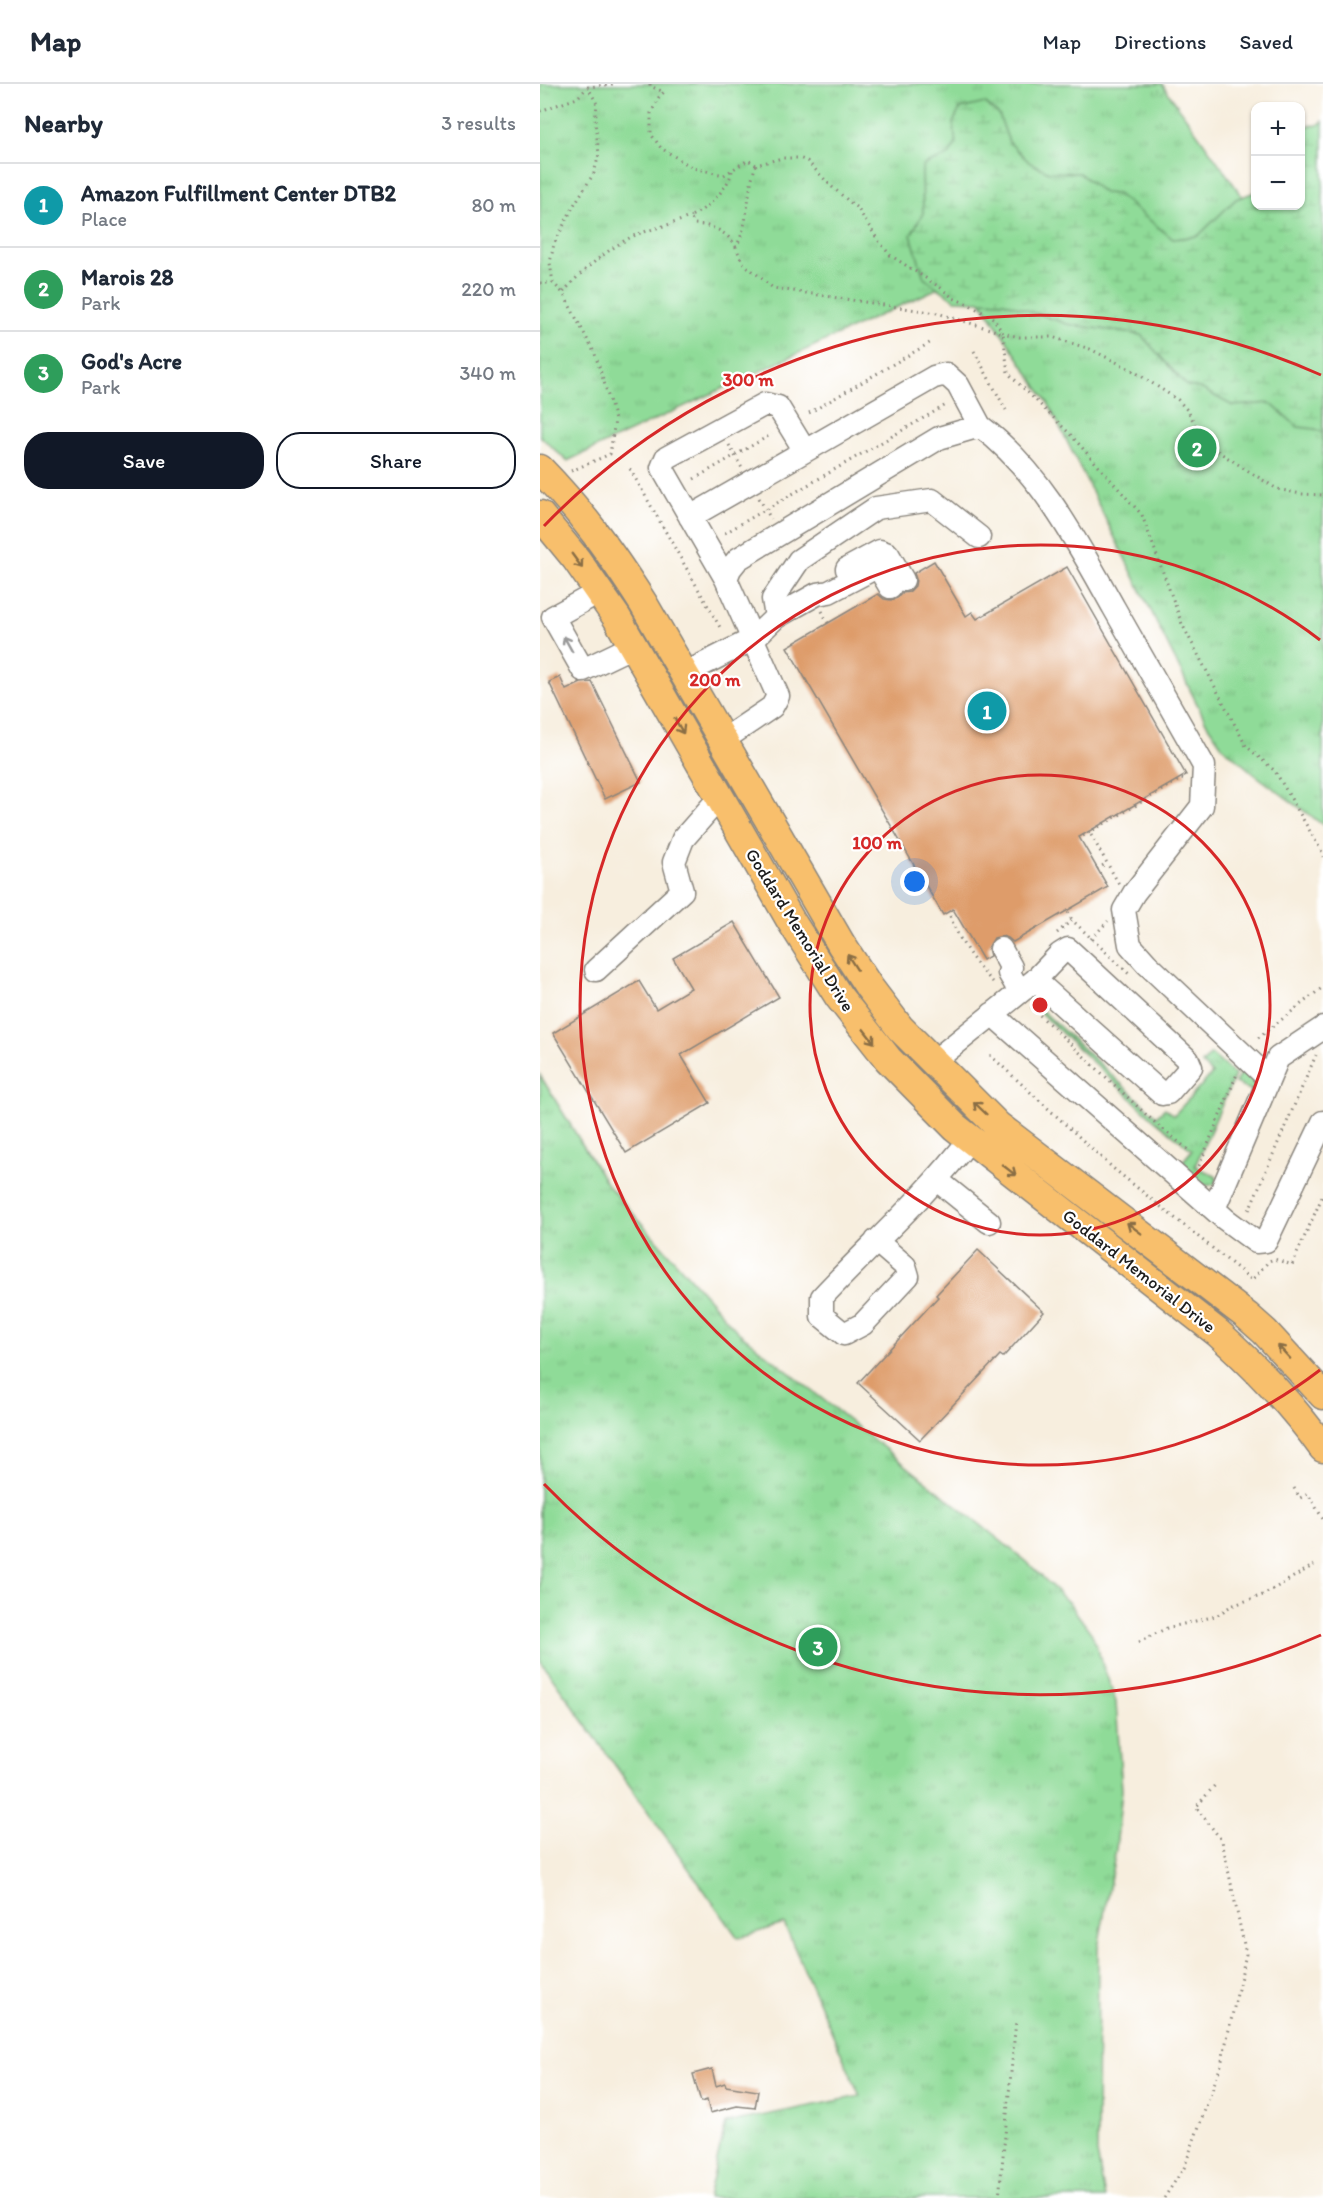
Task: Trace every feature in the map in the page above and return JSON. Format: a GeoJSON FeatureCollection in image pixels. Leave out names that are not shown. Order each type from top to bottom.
{"type":"FeatureCollection","features":[{"type":"Feature","properties":{"kind":"main road","name":"Goddard Memorial Drive"},"geometry":{"type":"LineString","coordinates":[[540,469],[566,495],[611,554],[643,603],[854,965],[900,1028],[997,1125],[1247,1316],[1265,1332],[1323,1395]]}},
{"type":"Feature","properties":{"kind":"main road","name":"Goddard Memorial Drive"},"geometry":{"type":"LineString","coordinates":[[540,515],[576,559],[599,592],[633,646],[791,921],[845,1004],[877,1046],[910,1083],[955,1127],[1218,1333],[1253,1364],[1284,1398],[1323,1448]]}},
{"type":"Feature","properties":{"kind":"lane"},"geometry":{"type":"LineString","coordinates":[[690,517],[931,379],[946,374],[958,385],[980,426],[995,437],[1028,473],[1064,520],[1204,766],[1202,806],[1134,892],[1124,910],[1130,945],[1269,1078]]}},
{"type":"Feature","properties":{"kind":"lane"},"geometry":{"type":"LineString","coordinates":[[723,740],[772,707],[778,696],[726,579],[662,468],[666,458],[765,404],[778,407],[805,451]]}},
{"type":"Feature","properties":{"kind":"lane"},"geometry":{"type":"LineString","coordinates":[[726,579],[738,559],[939,438],[980,426]]}},
{"type":"Feature","properties":{"kind":"lane"},"geometry":{"type":"LineString","coordinates":[[776,617],[773,599],[799,560],[876,508],[932,500],[979,537]]}},
{"type":"Feature","properties":{"kind":"lane"},"geometry":{"type":"LineString","coordinates":[[684,674],[753,639],[776,617],[818,594],[829,592],[872,570],[880,570],[897,583]]}},
{"type":"Feature","properties":{"kind":"lane"},"geometry":{"type":"LineString","coordinates":[[599,592],[553,617],[583,670],[633,646]]}},
{"type":"Feature","properties":{"kind":"lane"},"geometry":{"type":"LineString","coordinates":[[596,970],[682,891],[674,862],[683,839],[720,797]]}},
{"type":"Feature","properties":{"kind":"lane"},"geometry":{"type":"LineString","coordinates":[[933,1062],[992,1014],[1018,987],[1068,949],[1188,1060],[1191,1067],[1168,1093],[1162,1094],[1018,987],[1011,967],[996,952]]}},
{"type":"Feature","properties":{"kind":"lane"},"geometry":{"type":"LineString","coordinates":[[992,1014],[1225,1220],[1256,1242],[1266,1241],[1323,1122]]}},
{"type":"Feature","properties":{"kind":"lane"},"geometry":{"type":"LineString","coordinates":[[1214,1209],[1278,1058],[1321,1039]]}},
{"type":"Feature","properties":{"kind":"lane"},"geometry":{"type":"LineString","coordinates":[[876,1241],[937,1180],[970,1139]]}},
{"type":"Feature","properties":{"kind":"lane"},"geometry":{"type":"LineString","coordinates":[[937,1180],[989,1222]]}},
{"type":"Feature","properties":{"kind":"path"},"geometry":{"type":"LineString","coordinates":[[540,111],[577,98],[588,87],[614,84]]}},
{"type":"Feature","properties":{"kind":"path"},"geometry":{"type":"LineString","coordinates":[[650,84],[664,92],[651,113],[651,134],[660,148],[700,171],[724,175],[748,160],[756,165],[782,158],[799,158],[807,161],[858,209],[890,255],[953,298],[993,318],[1003,333],[1019,337],[1052,337],[1090,349],[1132,370],[1178,400],[1188,411],[1199,432],[1214,449],[1277,489],[1301,495],[1323,495]]}},
{"type":"Feature","properties":{"kind":"path"},"geometry":{"type":"LineString","coordinates":[[568,472],[610,454],[615,420],[595,354],[563,293],[552,283],[550,264],[554,244],[594,172],[599,154],[595,122],[597,104],[588,87]]}},
{"type":"Feature","properties":{"kind":"path"},"geometry":{"type":"LineString","coordinates":[[736,247],[749,205],[751,178],[756,165]]}},
{"type":"Feature","properties":{"kind":"path"},"geometry":{"type":"LineString","coordinates":[[563,293],[575,277],[610,251],[639,234],[671,225],[691,216],[715,198],[730,177],[732,170]]}},
{"type":"Feature","properties":{"kind":"path"},"geometry":{"type":"LineString","coordinates":[[691,216],[694,224],[705,225],[725,233],[736,247],[742,262]]}},
{"type":"Feature","properties":{"kind":"path"},"geometry":{"type":"LineString","coordinates":[[540,283],[552,283]]}},
{"type":"Feature","properties":{"kind":"path"},"geometry":{"type":"LineString","coordinates":[[809,413],[933,341]]}},
{"type":"Feature","properties":{"kind":"path"},"geometry":{"type":"LineString","coordinates":[[974,351],[1006,410]]}},
{"type":"Feature","properties":{"kind":"path"},"geometry":{"type":"LineString","coordinates":[[725,533],[946,405]]}},
{"type":"Feature","properties":{"kind":"path"},"geometry":{"type":"LineString","coordinates":[[720,429],[744,472]]}},
{"type":"Feature","properties":{"kind":"path"},"geometry":{"type":"LineString","coordinates":[[694,478],[772,434]]}},
{"type":"Feature","properties":{"kind":"path"},"geometry":{"type":"LineString","coordinates":[[630,469],[721,628]]}},
{"type":"Feature","properties":{"kind":"path"},"geometry":{"type":"LineString","coordinates":[[756,492],[775,525]]}},
{"type":"Feature","properties":{"kind":"path"},"geometry":{"type":"LineString","coordinates":[[1083,836],[1181,779],[1203,787]]}},
{"type":"Feature","properties":{"kind":"path"},"geometry":{"type":"LineString","coordinates":[[1090,835],[1121,886]]}},
{"type":"Feature","properties":{"kind":"path"},"geometry":{"type":"LineString","coordinates":[[1097,869],[1107,863]]}},
{"type":"Feature","properties":{"kind":"path"},"geometry":{"type":"LineString","coordinates":[[1068,912],[1072,920]]}},
{"type":"Feature","properties":{"kind":"path"},"geometry":{"type":"LineString","coordinates":[[950,916],[957,934],[978,968],[1018,987],[1154,1121],[1190,1151]]}},
{"type":"Feature","properties":{"kind":"path"},"geometry":{"type":"LineString","coordinates":[[1091,939],[1109,920]]}},
{"type":"Feature","properties":{"kind":"path"},"geometry":{"type":"LineString","coordinates":[[957,934],[963,931]]}},
{"type":"Feature","properties":{"kind":"path"},"geometry":{"type":"LineString","coordinates":[[1258,1038],[1323,987]]}},
{"type":"Feature","properties":{"kind":"path"},"geometry":{"type":"LineString","coordinates":[[1249,1210],[1321,1039]]}},
{"type":"Feature","properties":{"kind":"path"},"geometry":{"type":"LineString","coordinates":[[1294,1488],[1300,1498],[1308,1494],[1323,1519]]}},
{"type":"Feature","properties":{"kind":"path"},"geometry":{"type":"LineString","coordinates":[[1139,1642],[1167,1628],[1216,1616],[1232,1606],[1263,1595],[1314,1565]]}},
{"type":"Feature","properties":{"kind":"path"},"geometry":{"type":"LineString","coordinates":[[1164,2198],[1184,2168],[1221,2065],[1246,1953],[1222,1841],[1196,1808],[1216,1784]]}},
{"type":"Feature","properties":{"kind":"path"},"geometry":{"type":"LineString","coordinates":[[999,2198],[1016,2020]]}},
{"type":"Feature","properties":{"kind":"green space"},"geometry":{"type":"Polygon","coordinates":[[[540,84],[1162,84],[1323,309],[1323,825],[1254,774],[1222,746],[1207,724],[1048,403],[964,276],[567,461],[540,436],[540,84]]]}},
{"type":"Feature","properties":{"kind":"green space"},"geometry":{"type":"Polygon","coordinates":[[[985,103],[999,115],[1009,142],[1030,163],[1049,172],[1079,173],[1104,193],[1117,194],[1173,239],[1198,236],[1236,199],[1251,193],[1251,210],[1305,210],[1305,126],[1318,125],[1323,121],[1323,433],[1315,429],[1298,427],[1270,403],[1233,406],[1200,388],[1187,386],[1141,335],[1067,324],[1004,302],[955,300],[924,278],[911,235],[923,213],[922,170],[925,164],[948,156],[956,144],[953,123],[960,109],[985,103]]]}},
{"type":"Feature","properties":{"kind":"green space"},"geometry":{"type":"Polygon","coordinates":[[[1036,1005],[1156,1116],[1165,1108],[1174,1115],[1212,1074],[1202,1064],[1211,1054],[1235,1075],[1195,1166],[1217,1177],[1215,1184],[1200,1184],[1178,1167],[1192,1150],[1151,1117],[1034,1007],[1036,1005]]]}},
{"type":"Feature","properties":{"kind":"green space"},"geometry":{"type":"Polygon","coordinates":[[[1239,1067],[1253,1081],[1254,1092],[1235,1083],[1240,1074],[1236,1070],[1239,1067]]]}},
{"type":"Feature","properties":{"kind":"green space"},"geometry":{"type":"Polygon","coordinates":[[[540,1075],[606,1183],[737,1331],[1026,1561],[1070,1604],[1092,1634],[1116,1702],[1122,1790],[1116,1849],[1098,1948],[1097,2153],[1105,2198],[708,2198],[726,2123],[860,2096],[784,1924],[738,1938],[540,1660],[540,1075]]]}},
{"type":"Feature","properties":{"kind":"building"},"geometry":{"type":"Polygon","coordinates":[[[934,561],[966,616],[972,612],[977,619],[1067,567],[1186,775],[1079,837],[1108,887],[1013,942],[1002,936],[994,938],[988,948],[990,956],[983,960],[953,909],[943,915],[787,647],[878,594],[884,599],[891,600],[902,593],[909,592],[915,586],[914,573],[934,561]]]}},
{"type":"Feature","properties":{"kind":"building"},"geometry":{"type":"Polygon","coordinates":[[[560,677],[566,690],[581,683],[592,682],[641,782],[605,799],[549,682],[560,677]]]}},
{"type":"Feature","properties":{"kind":"building"},"geometry":{"type":"Polygon","coordinates":[[[734,922],[779,997],[681,1055],[710,1103],[626,1153],[553,1033],[639,981],[656,1009],[691,988],[673,958],[734,922]]]}},
{"type":"Feature","properties":{"kind":"building"},"geometry":{"type":"Polygon","coordinates":[[[978,1250],[1044,1312],[1003,1357],[1000,1355],[920,1440],[858,1383],[978,1250]]]}},
{"type":"Feature","properties":{"kind":"building"},"geometry":{"type":"Polygon","coordinates":[[[712,2069],[716,2086],[725,2083],[726,2086],[758,2091],[755,2108],[737,2106],[710,2113],[707,2100],[701,2102],[693,2074],[712,2069]]]}},
{"type":"Feature","properties":{"kind":"place","name":"Marois 28"},"geometry":{"type":"Point","coordinates":[1197,448]}},
{"type":"Feature","properties":{"kind":"place","name":"Amazon Fulfillment Center DTB2"},"geometry":{"type":"Point","coordinates":[987,711]}},
{"type":"Feature","properties":{"kind":"place","name":"God's Acre"},"geometry":{"type":"Point","coordinates":[818,1647]}}]}
